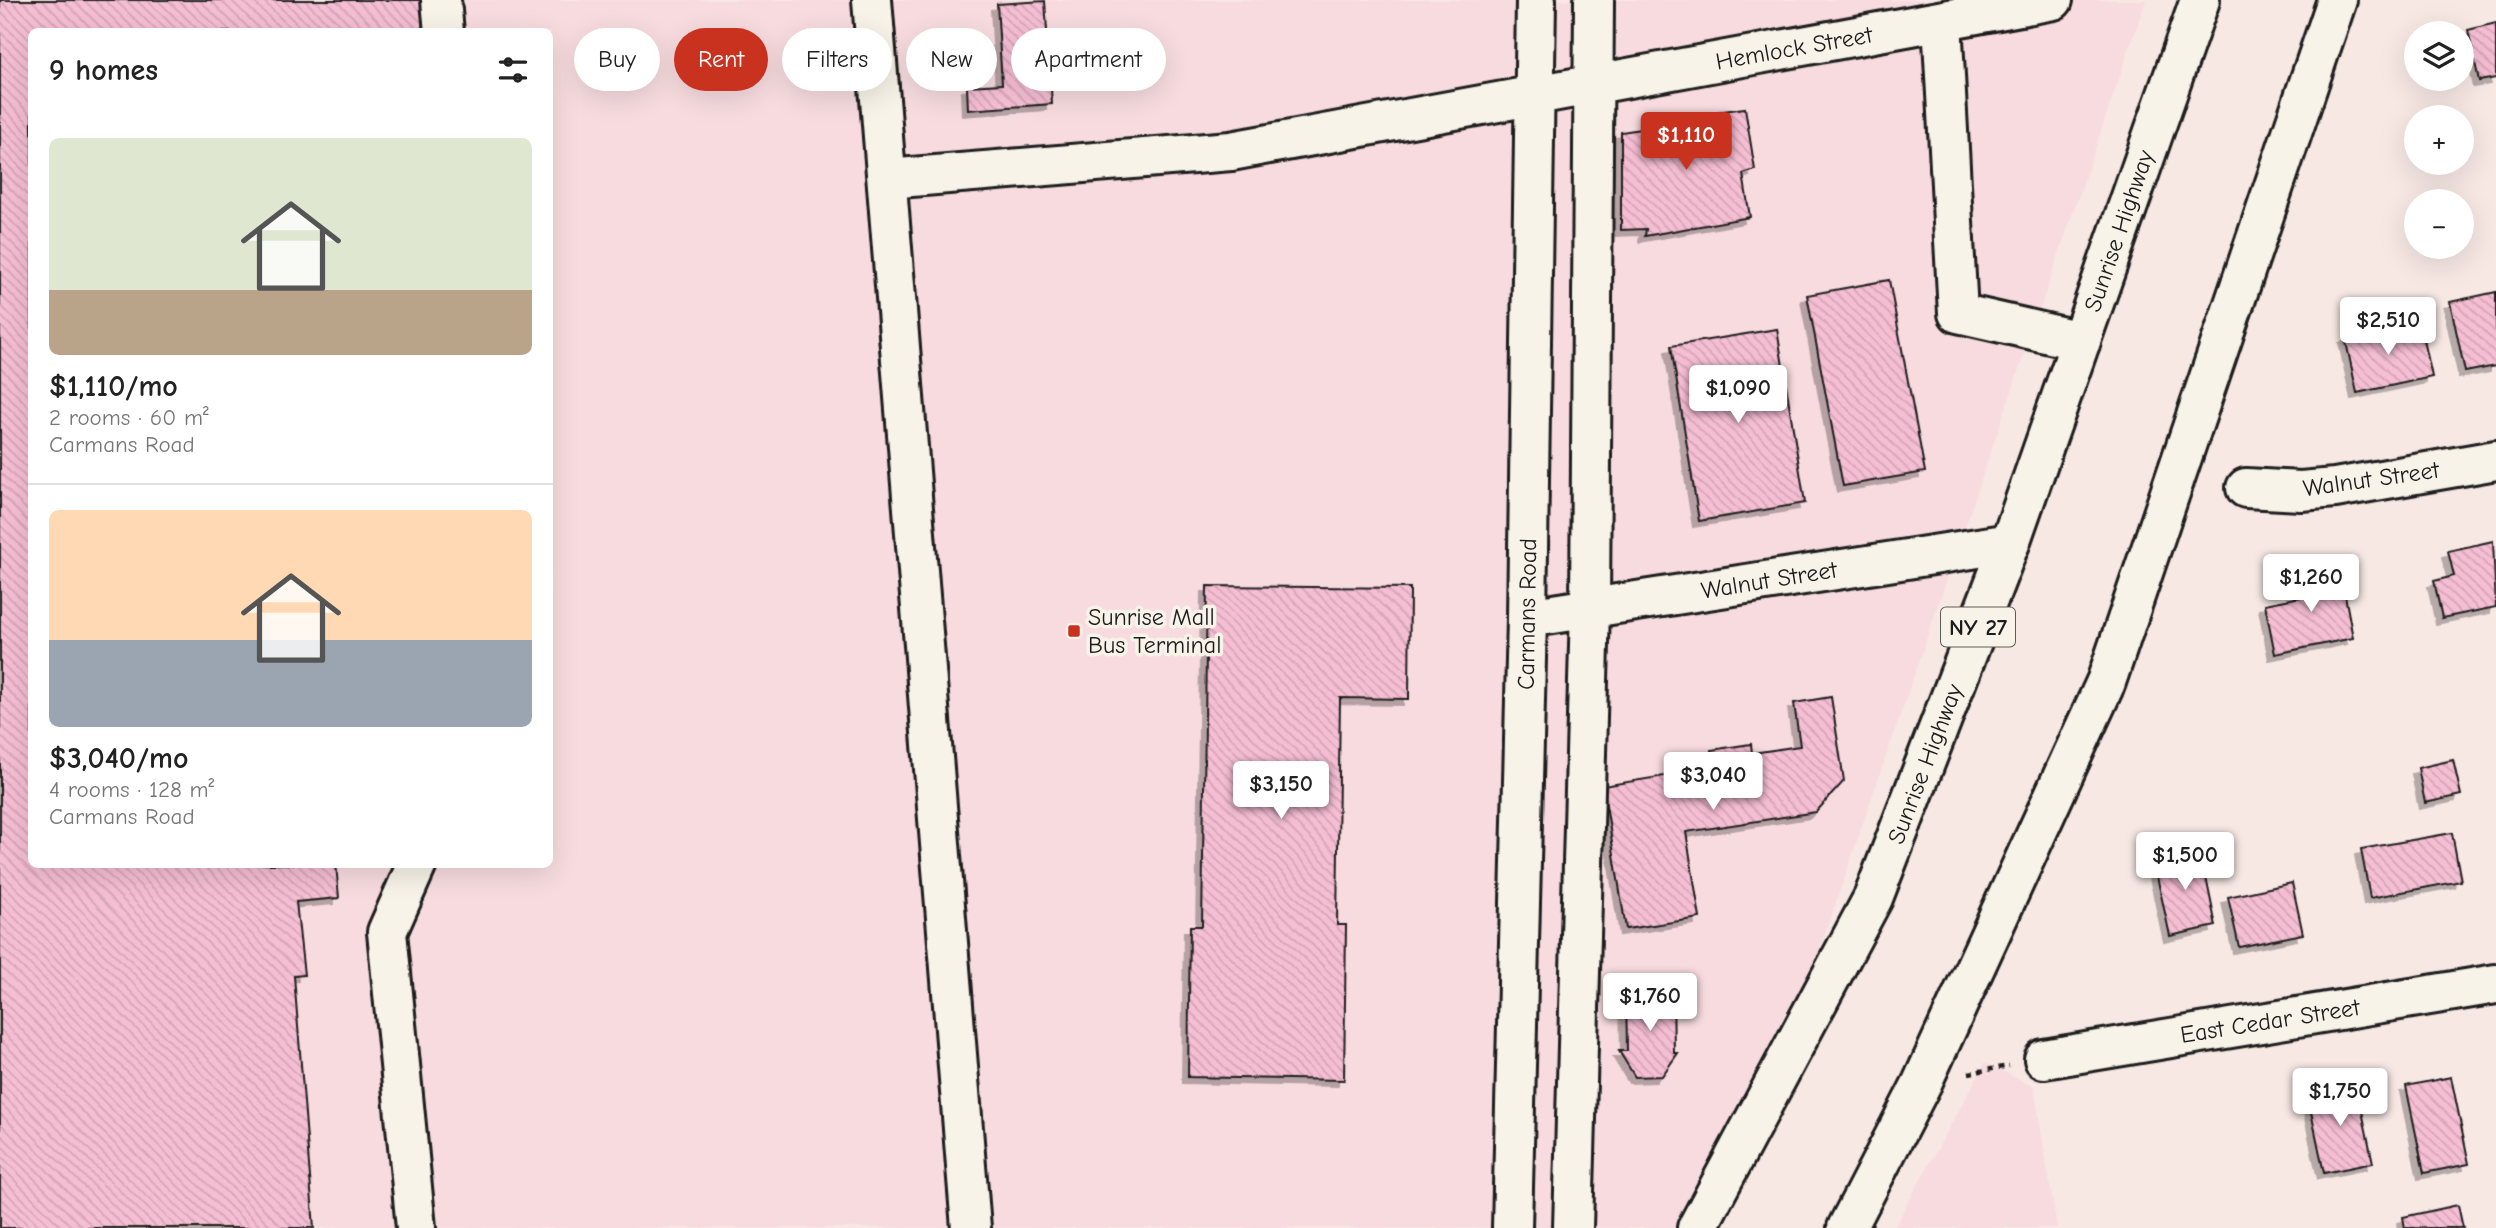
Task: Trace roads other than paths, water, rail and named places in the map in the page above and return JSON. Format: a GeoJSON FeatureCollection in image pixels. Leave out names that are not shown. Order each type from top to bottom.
{"type":"FeatureCollection","features":[{"type":"Feature","properties":{"kind":"main road"},"geometry":{"type":"LineString","coordinates":[[441,0],[444,28]]}},
{"type":"Feature","properties":{"kind":"main road"},"geometry":{"type":"LineString","coordinates":[[872,0],[971,1228]]}},
{"type":"Feature","properties":{"kind":"main road","name":"Carmans Road"},"geometry":{"type":"LineString","coordinates":[[1511,1228],[1527,618],[1536,0]]}},
{"type":"Feature","properties":{"kind":"main road"},"geometry":{"type":"LineString","coordinates":[[1573,1228],[1590,608],[1594,0]]}},
{"type":"Feature","properties":{"kind":"main road","name":"Hemlock Street"},"geometry":{"type":"LineString","coordinates":[[887,179],[1231,151],[2053,0]]}},
{"type":"Feature","properties":{"kind":"main road","name":"Sunrise Highway"},"geometry":{"type":"LineString","coordinates":[[1697,1228],[1873,898],[2010,543],[2200,0]]}},
{"type":"Feature","properties":{"kind":"main road"},"geometry":{"type":"LineString","coordinates":[[1847,1228],[1922,1083],[2106,682],[2337,0]]}},
{"type":"Feature","properties":{"kind":"main road"},"geometry":{"type":"LineString","coordinates":[[1942,21],[1958,313],[2081,341]]}},
{"type":"Feature","properties":{"kind":"main road","name":"Walnut Street"},"geometry":{"type":"LineString","coordinates":[[2246,488],[2301,491],[2335,488],[2496,460]]}},
{"type":"Feature","properties":{"kind":"main road","name":"Walnut Street"},"geometry":{"type":"LineString","coordinates":[[1527,618],[2010,543]]}},
{"type":"Feature","properties":{"kind":"main road"},"geometry":{"type":"LineString","coordinates":[[415,868],[387,932],[416,1228]]}},
{"type":"Feature","properties":{"kind":"main road","name":"East Cedar Street"},"geometry":{"type":"LineString","coordinates":[[2044,1059],[2496,984]]}},
{"type":"Feature","properties":{"kind":"place","name":"Sunrise Mall Bus Terminal"},"geometry":{"type":"Point","coordinates":[1074,631]}}]}
